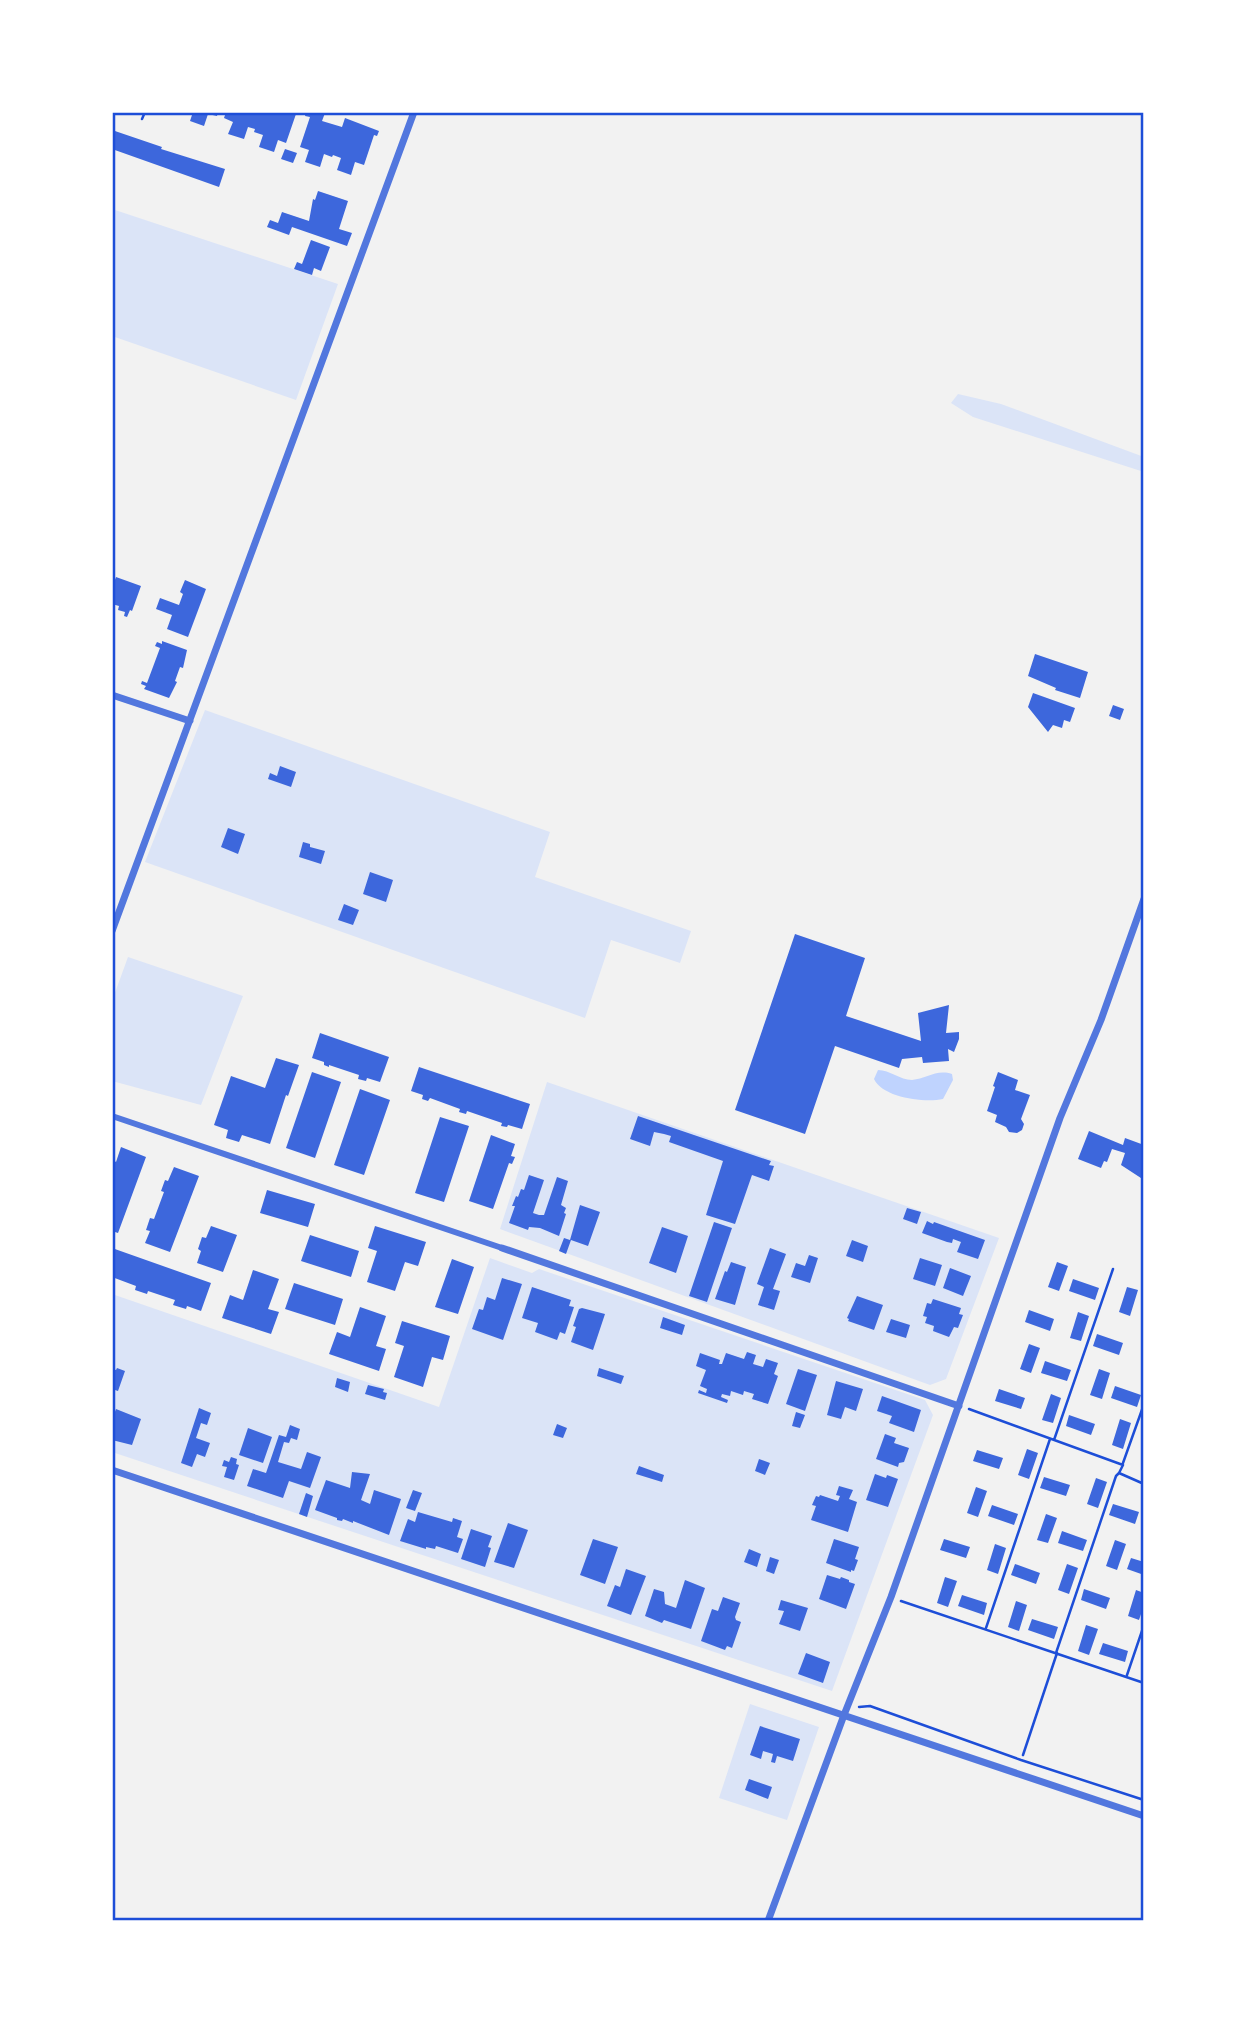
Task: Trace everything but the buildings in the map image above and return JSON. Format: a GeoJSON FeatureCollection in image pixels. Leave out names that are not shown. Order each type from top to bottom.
{"type":"FeatureCollection","features":[{"type":"Feature","properties":{"kind":"street"},"geometry":{"type":"LineString","coordinates":[[112,931],[414,112]]}},
{"type":"Feature","properties":{"kind":"street"},"geometry":{"type":"LineString","coordinates":[[112,695],[190,721]]}},
{"type":"Feature","properties":{"kind":"street"},"geometry":{"type":"LineString","coordinates":[[768,1921],[891,1597],[1060,1118],[1101,1020],[1144,899]]}},
{"type":"Feature","properties":{"kind":"street"},"geometry":{"type":"LineString","coordinates":[[112,1116],[958,1406]]}},
{"type":"Feature","properties":{"kind":"street"},"geometry":{"type":"LineString","coordinates":[[112,1470],[1144,1816]]}},
{"type":"Feature","properties":{"kind":"path"},"geometry":{"type":"LineString","coordinates":[[112,113],[124,112]]}},
{"type":"Feature","properties":{"kind":"path"},"geometry":{"type":"LineString","coordinates":[[142,118],[145,112]]}},
{"type":"Feature","properties":{"kind":"path"},"geometry":{"type":"LineString","coordinates":[[986,1629],[1113,1269]]}},
{"type":"Feature","properties":{"kind":"path"},"geometry":{"type":"LineString","coordinates":[[1023,1755],[1116,1476],[1123,1465],[1144,1404]]}},
{"type":"Feature","properties":{"kind":"path"},"geometry":{"type":"LineString","coordinates":[[958,1406],[1123,1465]]}},
{"type":"Feature","properties":{"kind":"path"},"geometry":{"type":"LineString","coordinates":[[1119,1473],[1144,1483]]}},
{"type":"Feature","properties":{"kind":"path"},"geometry":{"type":"LineString","coordinates":[[891,1597],[1144,1683]]}},
{"type":"Feature","properties":{"kind":"path"},"geometry":{"type":"LineString","coordinates":[[1127,1677],[1144,1625]]}},
{"type":"Feature","properties":{"kind":"path"},"geometry":{"type":"LineString","coordinates":[[844,1715],[858,1707],[870,1706],[1144,1800]]}},
{"type":"Feature","properties":{"kind":"shaded area"},"geometry":{"type":"Polygon","coordinates":[[[112,209],[338,284],[296,400],[112,336],[112,209]]]}},
{"type":"Feature","properties":{"kind":"shaded area"},"geometry":{"type":"Polygon","coordinates":[[[958,394],[1001,404],[1144,457],[1144,472],[973,417],[951,403],[958,394]]]}},
{"type":"Feature","properties":{"kind":"shaded area"},"geometry":{"type":"Polygon","coordinates":[[[205,710],[550,832],[535,877],[691,931],[680,963],[611,940],[585,1018],[145,862],[205,710]]]}},
{"type":"Feature","properties":{"kind":"shaded area"},"geometry":{"type":"Polygon","coordinates":[[[128,957],[243,996],[201,1105],[112,1081],[112,1001],[128,957]]]}},
{"type":"Feature","properties":{"kind":"shaded area"},"geometry":{"type":"Polygon","coordinates":[[[547,1082],[999,1238],[946,1379],[930,1385],[500,1229],[547,1082]]]}},
{"type":"Feature","properties":{"kind":"shaded area"},"geometry":{"type":"Polygon","coordinates":[[[490,1258],[532,1273],[539,1269],[925,1400],[933,1415],[832,1691],[112,1452],[112,1294],[439,1407],[490,1258]]]}},
{"type":"Feature","properties":{"kind":"shaded area"},"geometry":{"type":"Polygon","coordinates":[[[750,1704],[819,1727],[787,1820],[719,1798],[750,1704]]]}},
{"type":"Feature","properties":{"kind":"water"},"geometry":{"type":"Polygon","coordinates":[[[878,1070],[912,1080],[946,1073],[952,1074],[953,1080],[943,1099],[905,1098],[886,1091],[879,1085],[874,1079],[878,1070]]]}}]}
